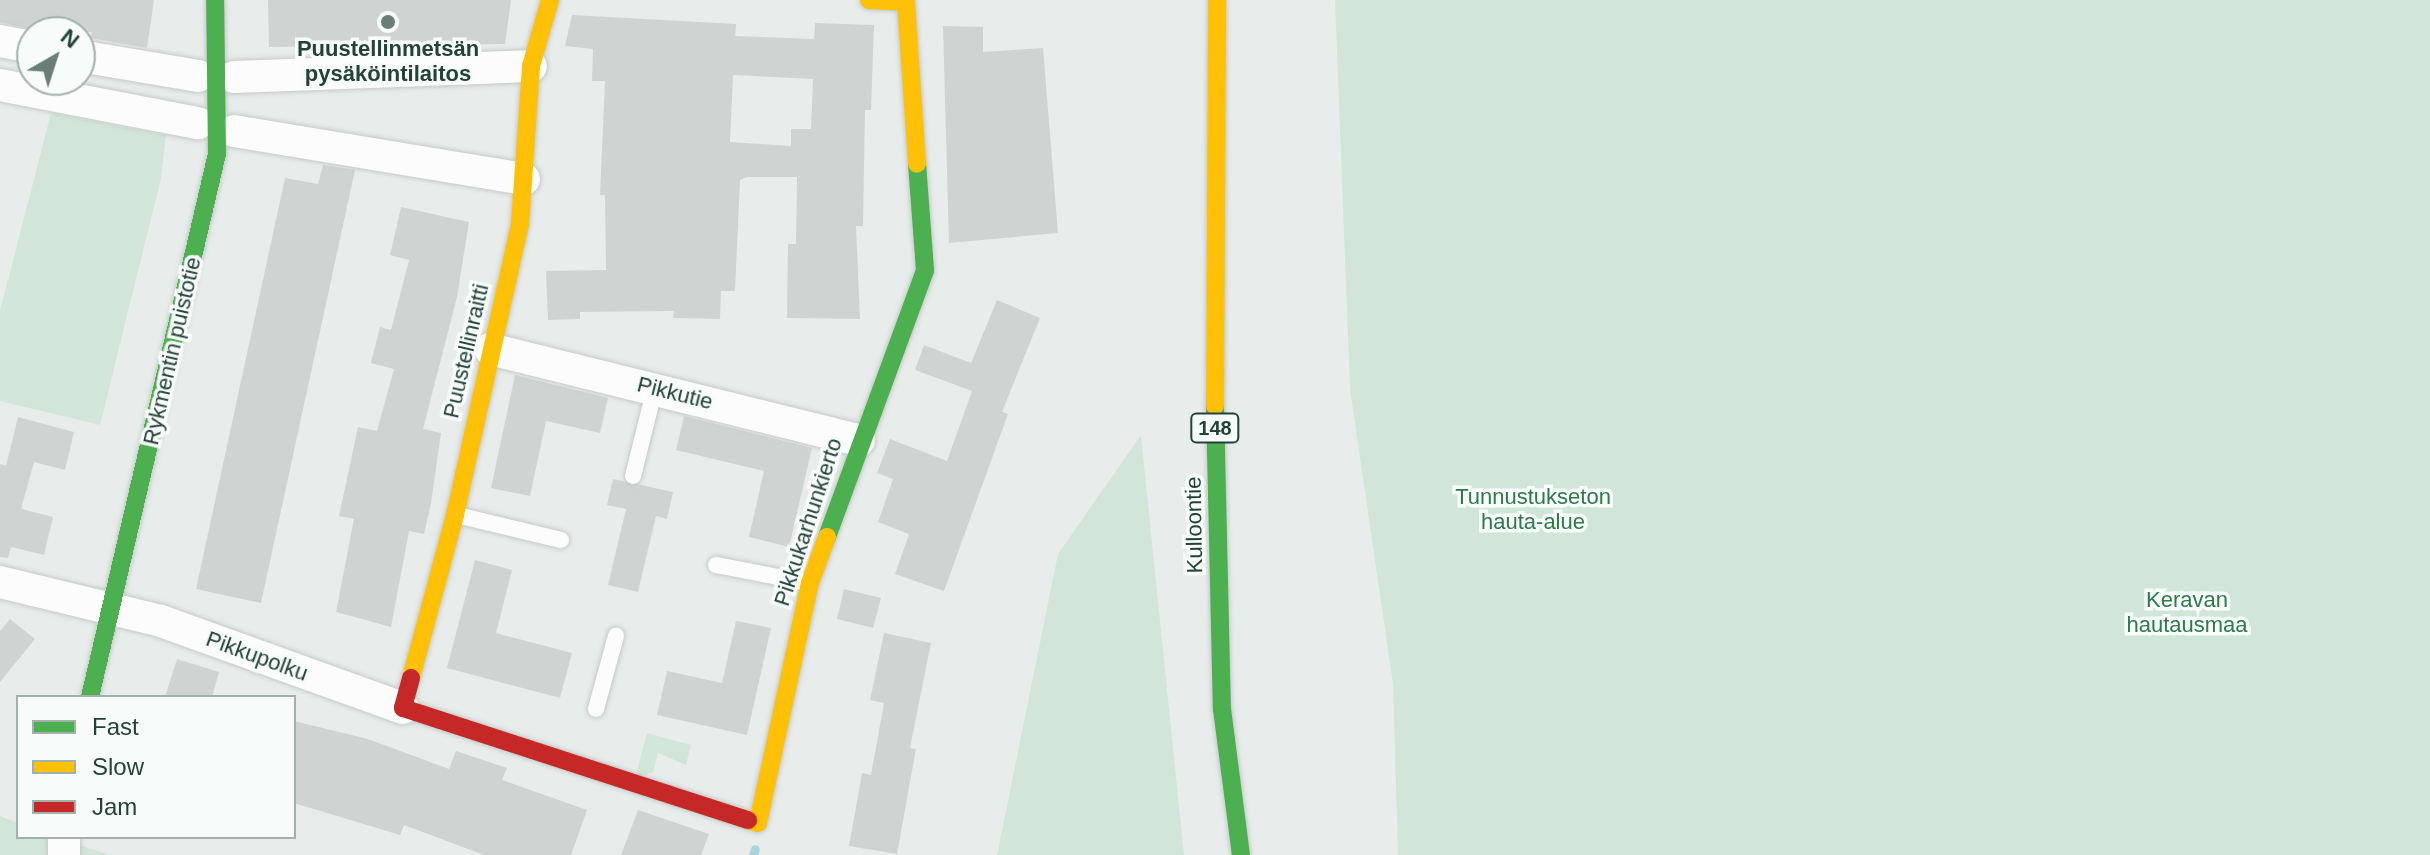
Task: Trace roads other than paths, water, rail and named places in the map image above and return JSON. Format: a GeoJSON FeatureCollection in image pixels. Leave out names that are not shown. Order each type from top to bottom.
{"type":"FeatureCollection","features":[{"type":"Feature","properties":{"kind":"street","name":"Rykmentin puistotie"},"geometry":{"type":"LineString","coordinates":[[90,695],[217,154],[215,0]]}},
{"type":"Feature","properties":{"kind":"street","name":"Puustellinraitti"},"geometry":{"type":"LineString","coordinates":[[403,708],[455,515],[520,224],[531,66],[550,0]]}},
{"type":"Feature","properties":{"kind":"street","name":"Pikkukarhunkierto"},"geometry":{"type":"LineString","coordinates":[[403,708],[758,823],[810,583],[859,440],[925,270],[906,2],[869,0]]}},
{"type":"Feature","properties":{"kind":"street","name":"Kulloontie"},"geometry":{"type":"LineString","coordinates":[[1217,0],[1213,314],[1222,709],[1241,855]]}},
{"type":"Feature","properties":{"kind":"street"},"geometry":{"type":"LineString","coordinates":[[96,59],[198,76]]}},
{"type":"Feature","properties":{"kind":"street"},"geometry":{"type":"LineString","coordinates":[[234,77],[531,66]]}},
{"type":"Feature","properties":{"kind":"street"},"geometry":{"type":"LineString","coordinates":[[0,85],[198,123]]}},
{"type":"Feature","properties":{"kind":"street"},"geometry":{"type":"LineString","coordinates":[[234,131],[524,179]]}},
{"type":"Feature","properties":{"kind":"street","name":"Pikkutie"},"geometry":{"type":"LineString","coordinates":[[490,349],[859,440]]}},
{"type":"Feature","properties":{"kind":"street","name":"Pikkupolku"},"geometry":{"type":"LineString","coordinates":[[0,582],[161,621],[403,708]]}},
{"type":"Feature","properties":{"kind":"lane"},"geometry":{"type":"LineString","coordinates":[[633,476],[655,388]]}},
{"type":"Feature","properties":{"kind":"lane"},"geometry":{"type":"LineString","coordinates":[[455,515],[561,540]]}},
{"type":"Feature","properties":{"kind":"lane"},"geometry":{"type":"LineString","coordinates":[[716,565],[810,583]]}},
{"type":"Feature","properties":{"kind":"lane"},"geometry":{"type":"LineString","coordinates":[[596,709],[616,636]]}},
{"type":"Feature","properties":{"kind":"waterway"},"geometry":{"type":"LineString","coordinates":[[753,855],[755,849]]}},
{"type":"Feature","properties":{"kind":"place","name":"Puustellinmetsän pysäköintilaitos"},"geometry":{"type":"Point","coordinates":[388,22]}},
{"type":"Feature","properties":{"kind":"park label","name":"Tunnustukseton hauta-alue"},"geometry":{"type":"Point","coordinates":[1533,508]}},
{"type":"Feature","properties":{"kind":"park label","name":"Keravan hautausmaa"},"geometry":{"type":"Point","coordinates":[2187,612]}}]}
